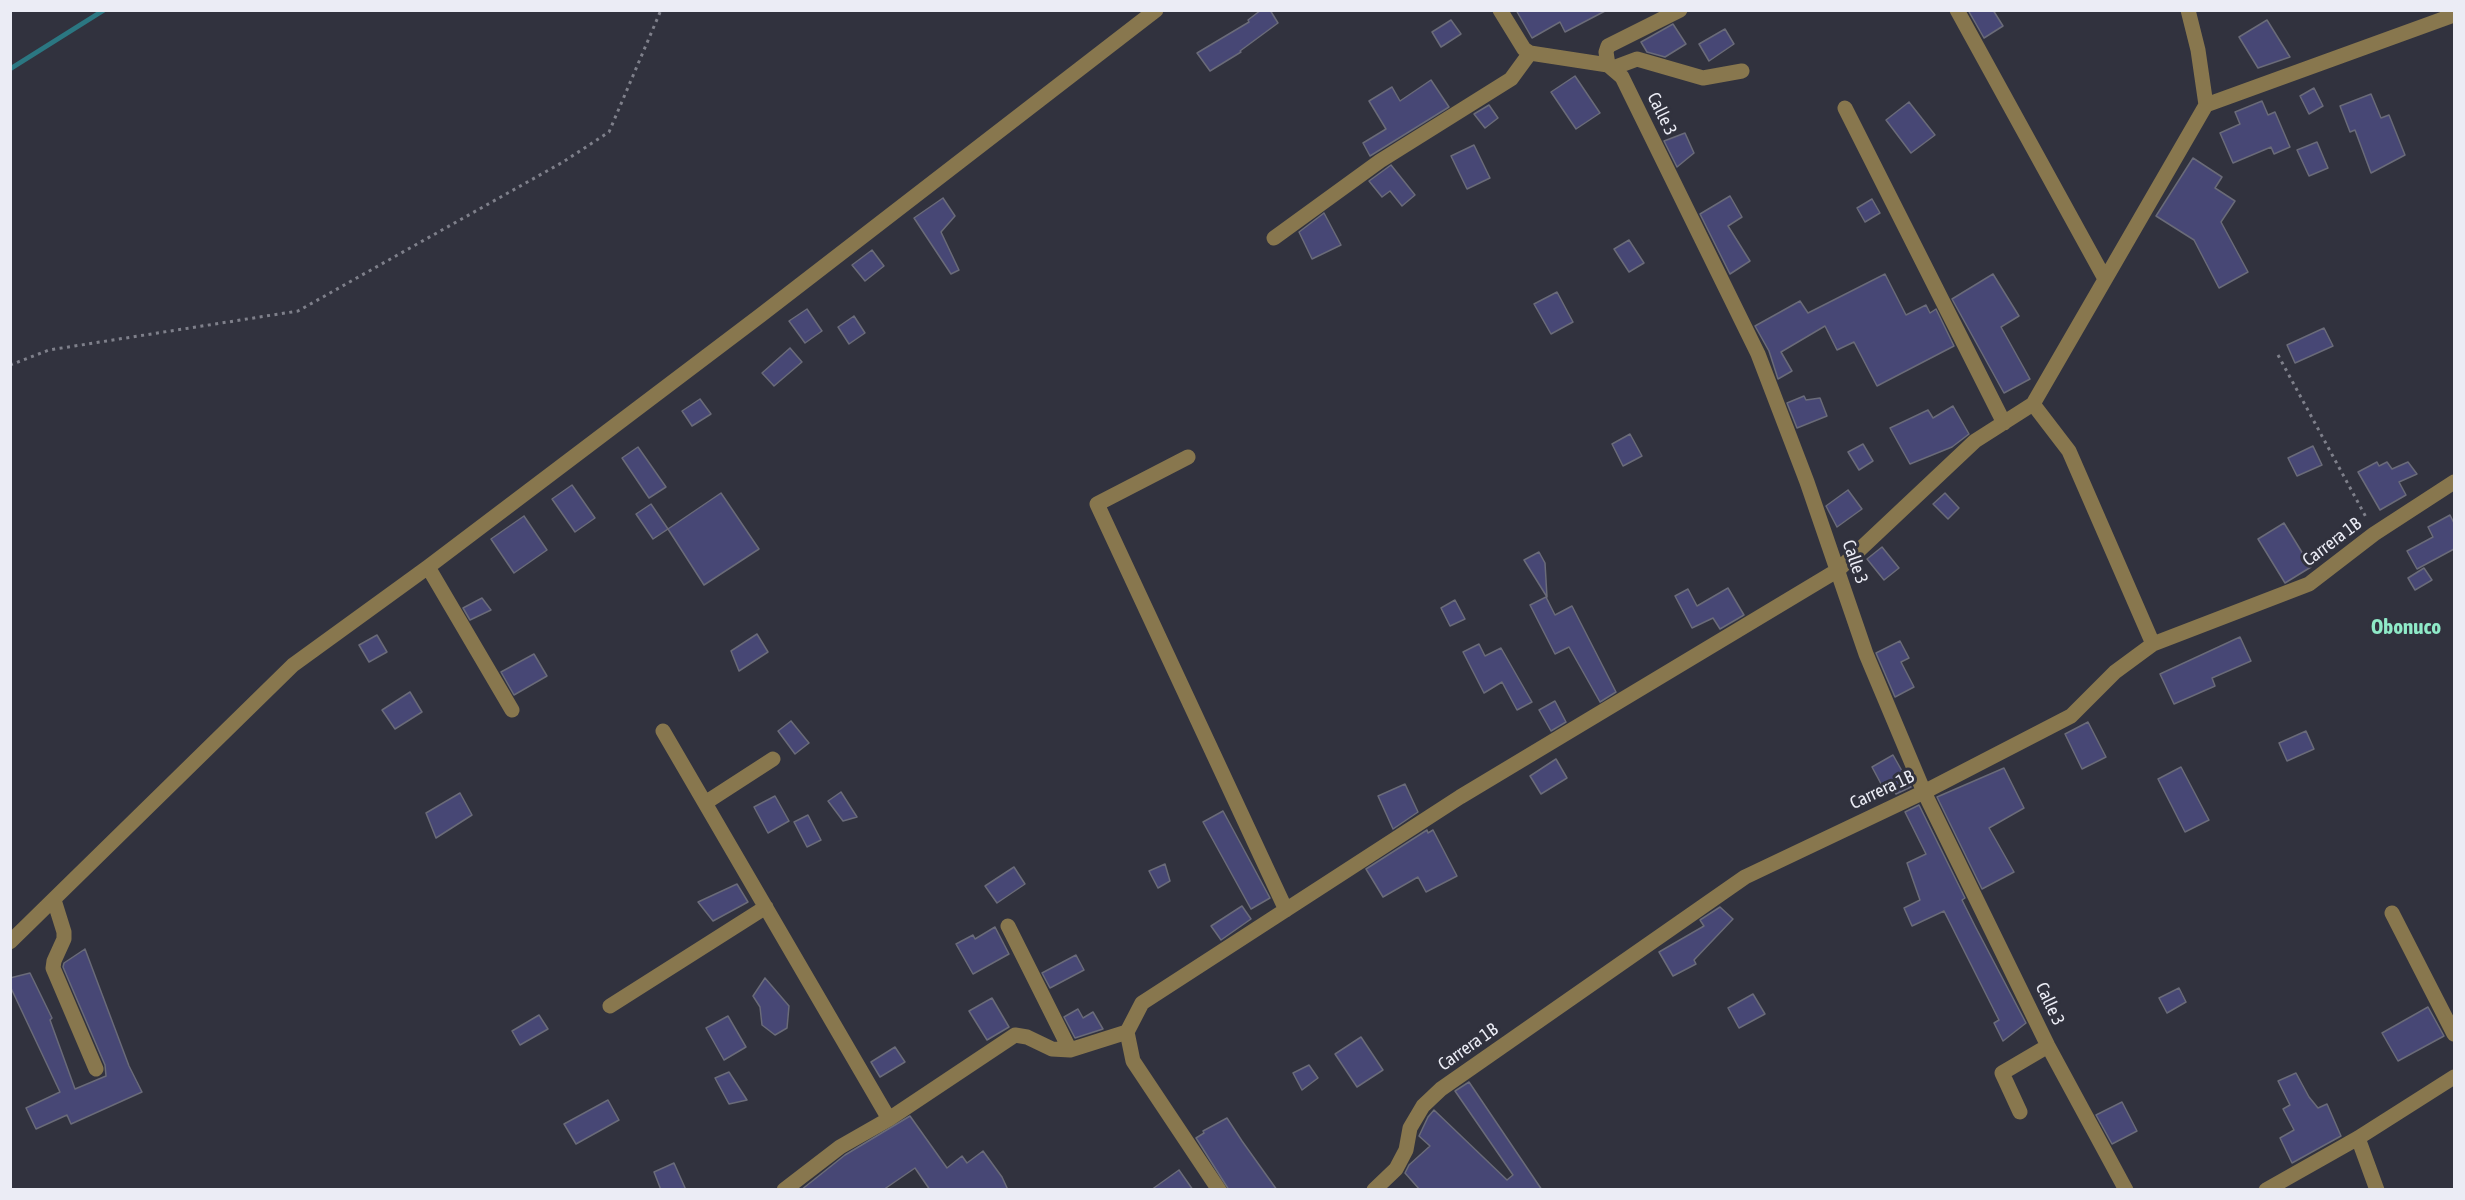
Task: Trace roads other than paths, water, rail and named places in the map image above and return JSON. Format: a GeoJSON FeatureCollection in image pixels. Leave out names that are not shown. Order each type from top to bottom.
{"type":"FeatureCollection","features":[{"type":"Feature","properties":{"kind":"street"},"geometry":{"type":"LineString","coordinates":[[10,942],[294,664],[428,567],[761,315],[1156,10]]}},
{"type":"Feature","properties":{"kind":"street"},"geometry":{"type":"LineString","coordinates":[[1500,10],[1524,49],[1530,53],[1611,66],[1637,59],[1703,78],[1742,71]]}},
{"type":"Feature","properties":{"kind":"street"},"geometry":{"type":"LineString","coordinates":[[1611,66],[1606,52],[1608,46],[1680,10]]}},
{"type":"Feature","properties":{"kind":"street"},"geometry":{"type":"LineString","coordinates":[[1957,10],[2105,279]]}},
{"type":"Feature","properties":{"kind":"street"},"geometry":{"type":"LineString","coordinates":[[1220,1190],[1133,1061],[1127,1032],[1142,1003],[1460,797],[1838,570],[1975,441],[2033,404],[2206,105],[2198,50],[2188,10]]}},
{"type":"Feature","properties":{"kind":"street"},"geometry":{"type":"LineString","coordinates":[[2206,105],[2454,15]]}},
{"type":"Feature","properties":{"kind":"street"},"geometry":{"type":"LineString","coordinates":[[1274,238],[1380,161],[1510,79],[1530,53]]}},
{"type":"Feature","properties":{"kind":"street","name":"Calle 3"},"geometry":{"type":"LineString","coordinates":[[1611,66],[1622,77],[1758,354],[1838,570],[1866,654],[1924,792],[2048,1046],[2126,1190]]}},
{"type":"Feature","properties":{"kind":"street"},"geometry":{"type":"LineString","coordinates":[[1845,108],[2004,423]]}},
{"type":"Feature","properties":{"kind":"street"},"geometry":{"type":"LineString","coordinates":[[2033,404],[2069,451],[2153,644]]}},
{"type":"Feature","properties":{"kind":"street"},"geometry":{"type":"LineString","coordinates":[[1188,456],[1097,504],[1286,910]]}},
{"type":"Feature","properties":{"kind":"street","name":"Carrera 1B"},"geometry":{"type":"LineString","coordinates":[[1374,1190],[1396,1169],[1406,1150],[1410,1128],[1424,1106],[1441,1089],[1745,876],[1924,792],[2071,716],[2115,672],[2153,644],[2309,584],[2374,534],[2454,482]]}},
{"type":"Feature","properties":{"kind":"street"},"geometry":{"type":"LineString","coordinates":[[428,567],[512,710]]}},
{"type":"Feature","properties":{"kind":"street"},"geometry":{"type":"LineString","coordinates":[[663,731],[889,1119]]}},
{"type":"Feature","properties":{"kind":"street"},"geometry":{"type":"LineString","coordinates":[[705,803],[772,759]]}},
{"type":"Feature","properties":{"kind":"street"},"geometry":{"type":"LineString","coordinates":[[54,900],[64,939],[53,968],[96,1069]]}},
{"type":"Feature","properties":{"kind":"street"},"geometry":{"type":"LineString","coordinates":[[610,1006],[766,907]]}},
{"type":"Feature","properties":{"kind":"street"},"geometry":{"type":"LineString","coordinates":[[2392,913],[2454,1034]]}},
{"type":"Feature","properties":{"kind":"street"},"geometry":{"type":"LineString","coordinates":[[1008,926],[1070,1050]]}},
{"type":"Feature","properties":{"kind":"street"},"geometry":{"type":"LineString","coordinates":[[794,1186],[840,1147],[889,1119],[1015,1035],[1027,1037],[1052,1050],[1070,1050],[1127,1032]]}},
{"type":"Feature","properties":{"kind":"street"},"geometry":{"type":"LineString","coordinates":[[2020,1112],[2002,1073],[2048,1046]]}},
{"type":"Feature","properties":{"kind":"street"},"geometry":{"type":"LineString","coordinates":[[2266,1190],[2358,1138],[2454,1077]]}},
{"type":"Feature","properties":{"kind":"street"},"geometry":{"type":"LineString","coordinates":[[2358,1138],[2377,1190]]}},
{"type":"Feature","properties":{"kind":"waterway"},"geometry":{"type":"LineString","coordinates":[[10,69],[104,10]]}},
{"type":"Feature","properties":{"kind":"district","name":"Obonuco"},"geometry":{"type":"Point","coordinates":[2406,627]}}]}
